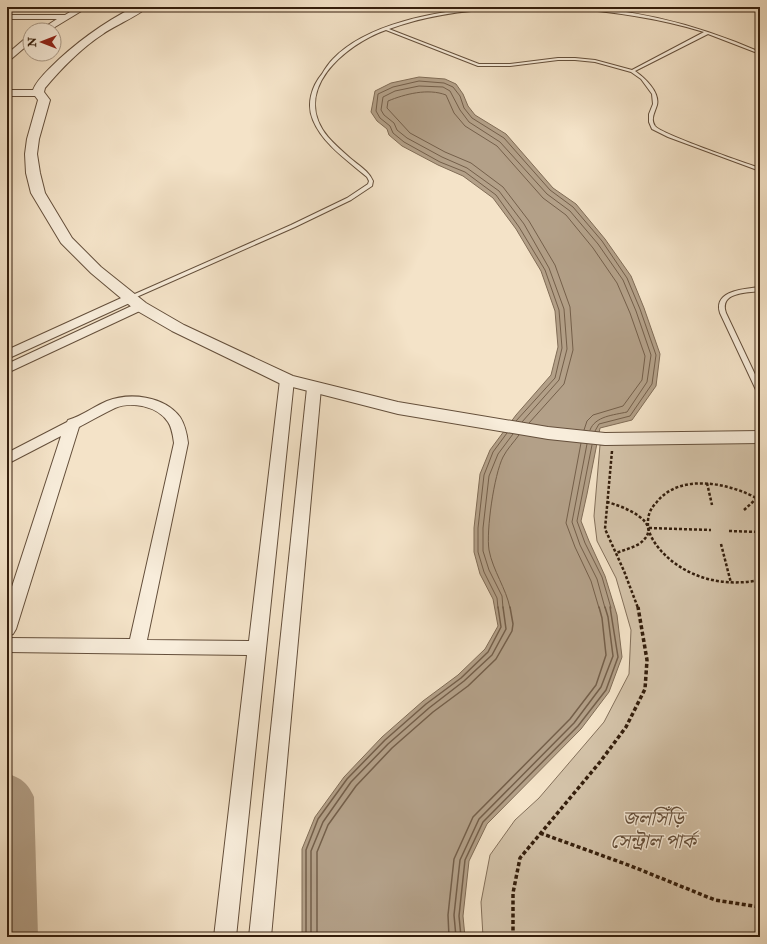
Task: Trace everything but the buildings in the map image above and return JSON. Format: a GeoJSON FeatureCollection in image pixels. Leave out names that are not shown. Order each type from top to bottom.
{"type":"FeatureCollection","features":[{"type":"Feature","properties":{"kind":"street"},"geometry":{"type":"LineString","coordinates":[[56,22],[84,7]]}},
{"type":"Feature","properties":{"kind":"street"},"geometry":{"type":"LineString","coordinates":[[38,93],[39,88],[49,75],[68,55],[88,38],[108,25],[142,7]]}},
{"type":"Feature","properties":{"kind":"street"},"geometry":{"type":"LineString","coordinates":[[7,17],[64,17]]}},
{"type":"Feature","properties":{"kind":"street"},"geometry":{"type":"LineString","coordinates":[[14,41],[22,40]]}},
{"type":"Feature","properties":{"kind":"street"},"geometry":{"type":"LineString","coordinates":[[7,58],[22,46]]}},
{"type":"Feature","properties":{"kind":"street"},"geometry":{"type":"LineString","coordinates":[[7,93],[38,93],[44,100],[33,139],[31,154],[33,173],[38,193],[66,240],[96,270],[135,302],[178,328],[287,380],[398,408],[608,445],[760,437]]}},
{"type":"Feature","properties":{"kind":"street"},"geometry":{"type":"LineString","coordinates":[[7,354],[135,302]]}},
{"type":"Feature","properties":{"kind":"street"},"geometry":{"type":"LineString","coordinates":[[7,369],[135,302]]}},
{"type":"Feature","properties":{"kind":"street"},"geometry":{"type":"LineString","coordinates":[[225,937],[287,380]]}},
{"type":"Feature","properties":{"kind":"street"},"geometry":{"type":"LineString","coordinates":[[260,937],[314,388]]}},
{"type":"Feature","properties":{"kind":"street"},"geometry":{"type":"LineString","coordinates":[[7,458],[72,423],[112,404],[126,400],[138,401],[161,408],[170,413],[181,431],[182,443],[137,647]]}},
{"type":"Feature","properties":{"kind":"street"},"geometry":{"type":"LineString","coordinates":[[7,629],[72,423]]}},
{"type":"Feature","properties":{"kind":"street"},"geometry":{"type":"LineString","coordinates":[[7,645],[257,648]]}},
{"type":"Feature","properties":{"kind":"lane"},"geometry":{"type":"LineString","coordinates":[[135,302],[349,199],[370,185],[371,181],[369,176],[337,150],[320,130],[314,118],[312,105],[315,88],[324,72],[337,56],[352,44],[413,20],[440,14],[507,7]]}},
{"type":"Feature","properties":{"kind":"lane"},"geometry":{"type":"LineString","coordinates":[[562,7],[644,16],[708,32],[741,44],[760,53]]}},
{"type":"Feature","properties":{"kind":"lane"},"geometry":{"type":"LineString","coordinates":[[387,29],[478,65],[510,65],[558,59],[575,59],[595,61],[632,71],[642,78],[654,94],[655,104],[651,114],[651,122],[654,128],[670,136],[760,170]]}},
{"type":"Feature","properties":{"kind":"lane"},"geometry":{"type":"LineString","coordinates":[[632,71],[708,32]]}},
{"type":"Feature","properties":{"kind":"lane"},"geometry":{"type":"LineString","coordinates":[[760,289],[737,292],[726,297],[722,303],[723,314],[760,392]]}},
{"type":"Feature","properties":{"kind":"path"},"geometry":{"type":"LineString","coordinates":[[512,937],[513,893],[520,858],[600,762],[623,731],[645,689],[647,660],[638,608],[616,552],[605,529],[608,445]]}},
{"type":"Feature","properties":{"kind":"path"},"geometry":{"type":"LineString","coordinates":[[707,483],[712,505]]}},
{"type":"Feature","properties":{"kind":"path"},"geometry":{"type":"LineString","coordinates":[[760,500],[738,489],[707,483],[689,484],[677,487],[665,493],[655,502],[650,512],[649,528],[656,546],[673,563],[691,574],[706,579],[731,583],[747,583],[760,580]]}},
{"type":"Feature","properties":{"kind":"path"},"geometry":{"type":"LineString","coordinates":[[744,510],[757,498]]}},
{"type":"Feature","properties":{"kind":"path"},"geometry":{"type":"LineString","coordinates":[[607,502],[628,509],[636,514],[646,524],[646,536],[642,541],[635,546],[616,552]]}},
{"type":"Feature","properties":{"kind":"path"},"geometry":{"type":"LineString","coordinates":[[649,528],[710,530]]}},
{"type":"Feature","properties":{"kind":"path"},"geometry":{"type":"LineString","coordinates":[[729,531],[760,532]]}},
{"type":"Feature","properties":{"kind":"path"},"geometry":{"type":"LineString","coordinates":[[722,544],[731,583]]}},
{"type":"Feature","properties":{"kind":"path"},"geometry":{"type":"LineString","coordinates":[[540,833],[631,866],[714,900],[760,907]]}},
{"type":"Feature","properties":{"kind":"green space","name":"জলসিঁড়ি সেন্ট্রাল পার্ক"},"geometry":{"type":"Polygon","coordinates":[[[760,440],[760,937],[483,937],[481,902],[490,855],[515,820],[539,798],[604,722],[629,674],[631,630],[616,578],[597,541],[594,516],[600,445],[760,440]]]}},
{"type":"Feature","properties":{"kind":"water"},"geometry":{"type":"Polygon","coordinates":[[[419,77],[445,79],[456,84],[463,94],[468,106],[475,115],[506,134],[553,188],[576,204],[605,239],[631,276],[644,308],[660,354],[656,386],[632,420],[600,428],[581,521],[605,576],[617,615],[622,657],[609,692],[581,729],[487,824],[469,861],[463,916],[465,937],[302,937],[302,849],[315,817],[344,777],[382,737],[423,701],[458,675],[485,649],[498,626],[493,599],[480,574],[474,552],[474,528],[480,474],[490,450],[516,415],[551,375],[558,347],[555,311],[541,271],[516,229],[493,198],[463,176],[402,146],[389,135],[387,129],[377,121],[371,112],[375,91],[391,83],[419,77]]]}},
{"type":"Feature","properties":{"kind":"waterway"},"geometry":{"type":"LineString","coordinates":[[7,789],[16,797],[18,937]]}}]}
